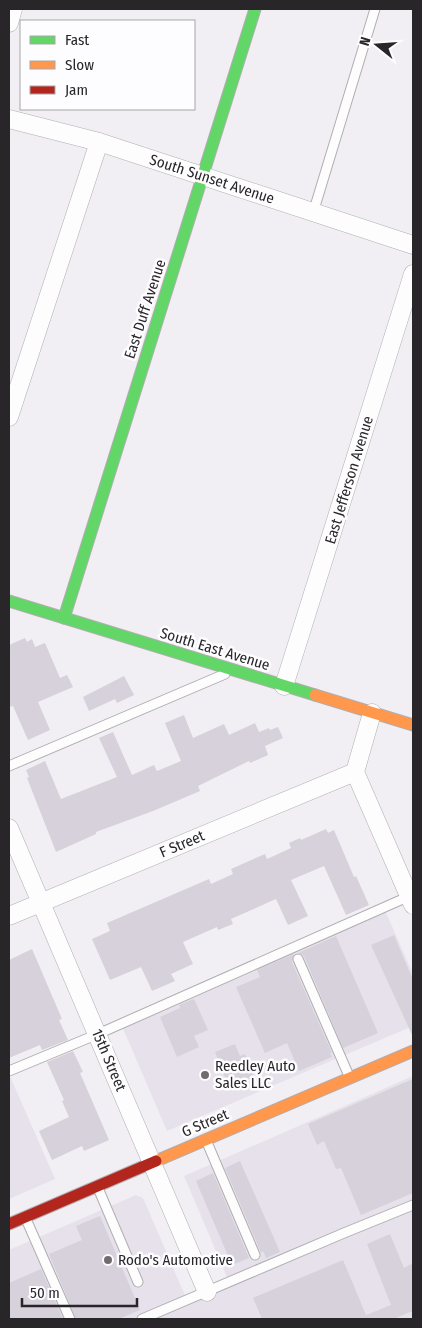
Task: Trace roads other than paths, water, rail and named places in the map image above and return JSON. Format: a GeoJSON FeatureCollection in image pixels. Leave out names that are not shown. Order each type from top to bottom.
{"type":"FeatureCollection","features":[{"type":"Feature","properties":{"kind":"street"},"geometry":{"type":"LineString","coordinates":[[9,23],[13,9]]}},
{"type":"Feature","properties":{"kind":"street","name":"East Duff Avenue"},"geometry":{"type":"LineString","coordinates":[[64,618],[255,9]]}},
{"type":"Feature","properties":{"kind":"street","name":"South Sunset Avenue"},"geometry":{"type":"LineString","coordinates":[[9,119],[99,142],[413,245]]}},
{"type":"Feature","properties":{"kind":"street"},"geometry":{"type":"LineString","coordinates":[[9,417],[99,142]]}},
{"type":"Feature","properties":{"kind":"street","name":"East Jefferson Avenue"},"geometry":{"type":"LineString","coordinates":[[284,686],[413,274]]}},
{"type":"Feature","properties":{"kind":"street","name":"South East Avenue"},"geometry":{"type":"LineString","coordinates":[[9,601],[413,725]]}},
{"type":"Feature","properties":{"kind":"street"},"geometry":{"type":"LineString","coordinates":[[372,713],[355,772],[412,898]]}},
{"type":"Feature","properties":{"kind":"street","name":"F Street"},"geometry":{"type":"LineString","coordinates":[[9,916],[355,772]]}},
{"type":"Feature","properties":{"kind":"street","name":"15th Street"},"geometry":{"type":"LineString","coordinates":[[9,828],[207,1292]]}},
{"type":"Feature","properties":{"kind":"street","name":"G Street"},"geometry":{"type":"LineString","coordinates":[[9,1224],[413,1051]]}},
{"type":"Feature","properties":{"kind":"lane"},"geometry":{"type":"LineString","coordinates":[[314,212],[375,9]]}},
{"type":"Feature","properties":{"kind":"lane"},"geometry":{"type":"LineString","coordinates":[[9,766],[233,671]]}},
{"type":"Feature","properties":{"kind":"lane"},"geometry":{"type":"LineString","coordinates":[[9,1071],[412,898]]}},
{"type":"Feature","properties":{"kind":"lane"},"geometry":{"type":"LineString","coordinates":[[298,959],[350,1078]]}},
{"type":"Feature","properties":{"kind":"lane"},"geometry":{"type":"LineString","coordinates":[[206,1139],[255,1255]]}},
{"type":"Feature","properties":{"kind":"lane"},"geometry":{"type":"LineString","coordinates":[[97,1186],[138,1282]]}},
{"type":"Feature","properties":{"kind":"lane"},"geometry":{"type":"LineString","coordinates":[[142,1319],[413,1205]]}},
{"type":"Feature","properties":{"kind":"lane"},"geometry":{"type":"LineString","coordinates":[[26,1217],[70,1319]]}},
{"type":"Feature","properties":{"kind":"place","name":"Reedley Auto Sales LLC"},"geometry":{"type":"Point","coordinates":[205,1075]}},
{"type":"Feature","properties":{"kind":"place","name":"Rodo's Automotive"},"geometry":{"type":"Point","coordinates":[108,1260]}}]}
